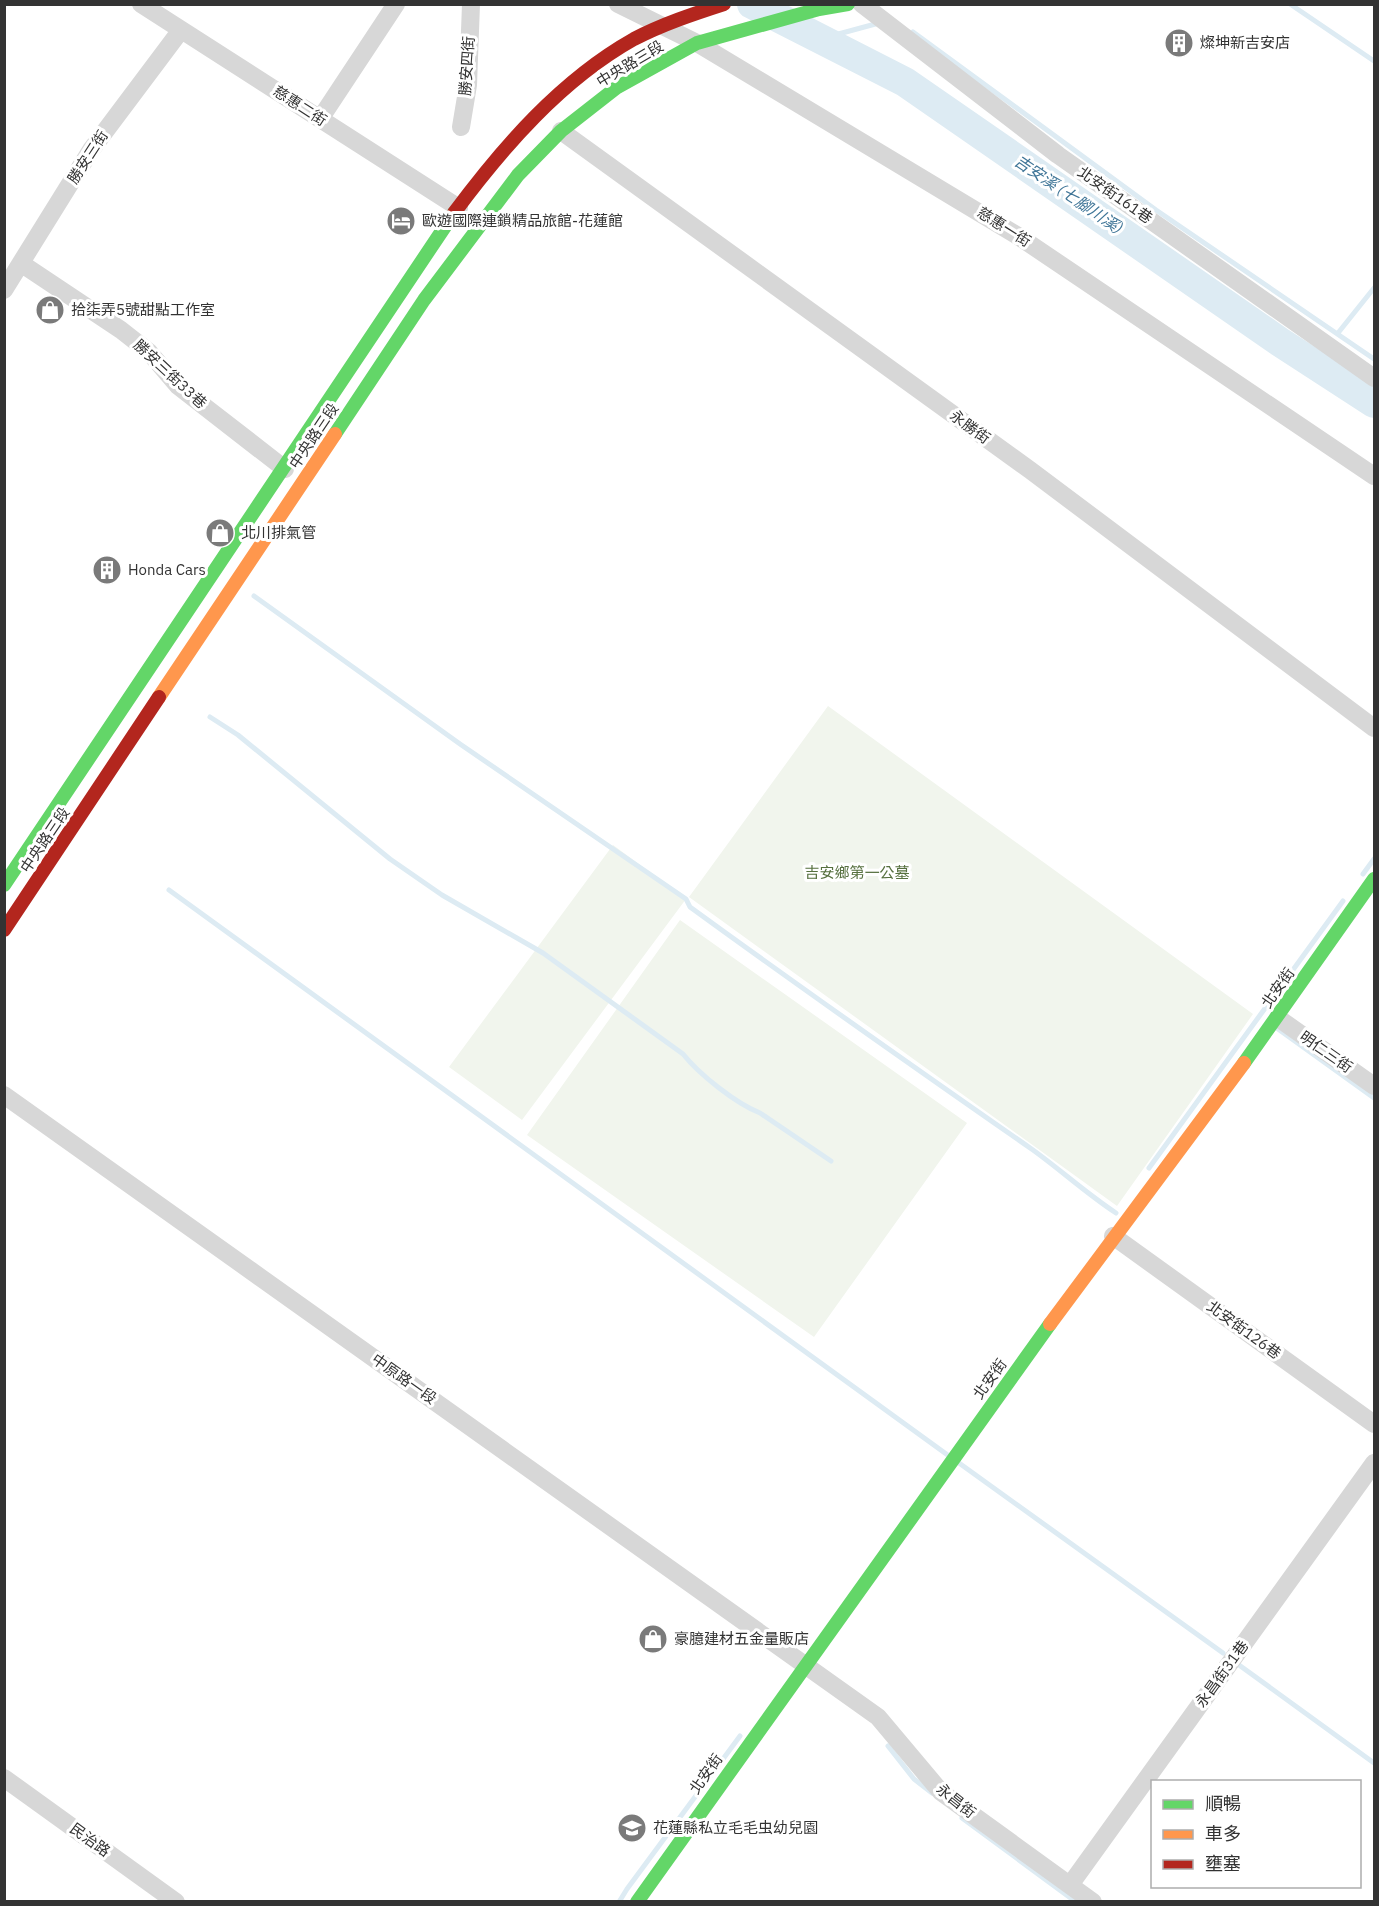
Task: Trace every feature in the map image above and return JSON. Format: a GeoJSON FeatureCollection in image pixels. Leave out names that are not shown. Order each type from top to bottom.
{"type":"FeatureCollection","features":[{"type":"Feature","properties":{"kind":"street","name":"慈惠二街"},"geometry":{"type":"LineString","coordinates":[[141,4],[459,208]]}},
{"type":"Feature","properties":{"kind":"street","name":"勝安四街"},"geometry":{"type":"LineString","coordinates":[[461,128],[468,85],[471,4]]}},
{"type":"Feature","properties":{"kind":"street","name":"慈惠一街"},"geometry":{"type":"LineString","coordinates":[[618,4],[698,43],[866,142],[1018,236],[1374,476]]}},
{"type":"Feature","properties":{"kind":"street","name":"中央路三段"},"geometry":{"type":"LineString","coordinates":[[4,885],[361,356],[401,291],[497,156],[540,110],[600,62],[662,25],[724,4]]}},
{"type":"Feature","properties":{"kind":"street","name":"中央路三段"},"geometry":{"type":"LineString","coordinates":[[4,930],[424,300],[518,175],[561,131],[616,88],[698,43],[819,9],[848,4]]}},
{"type":"Feature","properties":{"kind":"street","name":"北安街161巷"},"geometry":{"type":"LineString","coordinates":[[862,4],[1058,155],[1374,378]]}},
{"type":"Feature","properties":{"kind":"street"},"geometry":{"type":"LineString","coordinates":[[320,119],[393,9]]}},
{"type":"Feature","properties":{"kind":"street","name":"勝安三街"},"geometry":{"type":"LineString","coordinates":[[4,290],[91,150],[181,30]]}},
{"type":"Feature","properties":{"kind":"street","name":"永勝街"},"geometry":{"type":"LineString","coordinates":[[561,131],[1030,470],[1374,728]]}},
{"type":"Feature","properties":{"kind":"street","name":"勝安三街33巷"},"geometry":{"type":"LineString","coordinates":[[22,264],[121,330],[149,352],[178,386],[285,469]]}},
{"type":"Feature","properties":{"kind":"street","name":"北安街"},"geometry":{"type":"LineString","coordinates":[[637,1902],[804,1664],[1113,1236],[1278,1018],[1374,879]]}},
{"type":"Feature","properties":{"kind":"street","name":"明仁三街"},"geometry":{"type":"LineString","coordinates":[[1278,1018],[1374,1086]]}},
{"type":"Feature","properties":{"kind":"street","name":"中原路一段"},"geometry":{"type":"LineString","coordinates":[[4,1095],[804,1664]]}},
{"type":"Feature","properties":{"kind":"street","name":"北安街126巷"},"geometry":{"type":"LineString","coordinates":[[1113,1236],[1374,1424]]}},
{"type":"Feature","properties":{"kind":"street","name":"永昌街31巷"},"geometry":{"type":"LineString","coordinates":[[1070,1885],[1374,1462]]}},
{"type":"Feature","properties":{"kind":"street","name":"永昌街"},"geometry":{"type":"LineString","coordinates":[[804,1664],[878,1718],[941,1792],[1093,1902]]}},
{"type":"Feature","properties":{"kind":"street","name":"民治路"},"geometry":{"type":"LineString","coordinates":[[4,1778],[177,1902]]}},
{"type":"Feature","properties":{"kind":"green space","name":"吉安鄉第一公墓"},"geometry":{"type":"Polygon","coordinates":[[[828,706],[1253,1014],[1117,1206],[689,897],[828,706]]]}},
{"type":"Feature","properties":{"kind":"green space"},"geometry":{"type":"Polygon","coordinates":[[[613,845],[686,899],[522,1120],[449,1067],[613,845]]]}},
{"type":"Feature","properties":{"kind":"green space"},"geometry":{"type":"Polygon","coordinates":[[[680,920],[967,1123],[814,1337],[527,1135],[680,920]]]}},
{"type":"Feature","properties":{"kind":"waterway","name":"吉安溪 (七腳川溪)"},"geometry":{"type":"LineString","coordinates":[[752,4],[905,82],[1280,342],[1374,403]]}},
{"type":"Feature","properties":{"kind":"waterway"},"geometry":{"type":"LineString","coordinates":[[1290,4],[1374,61]]}},
{"type":"Feature","properties":{"kind":"waterway"},"geometry":{"type":"LineString","coordinates":[[820,39],[879,23]]}},
{"type":"Feature","properties":{"kind":"waterway"},"geometry":{"type":"LineString","coordinates":[[913,32],[1156,210],[1374,359]]}},
{"type":"Feature","properties":{"kind":"waterway"},"geometry":{"type":"LineString","coordinates":[[1338,333],[1374,288]]}},
{"type":"Feature","properties":{"kind":"waterway"},"geometry":{"type":"LineString","coordinates":[[254,596],[460,744],[686,899],[690,907],[1033,1150],[1116,1213]]}},
{"type":"Feature","properties":{"kind":"waterway"},"geometry":{"type":"LineString","coordinates":[[210,717],[238,735],[390,859],[442,895],[543,953],[683,1054],[708,1079],[729,1095],[831,1161]]}},
{"type":"Feature","properties":{"kind":"waterway"},"geometry":{"type":"LineString","coordinates":[[1363,874],[1374,859]]}},
{"type":"Feature","properties":{"kind":"waterway"},"geometry":{"type":"LineString","coordinates":[[169,890],[949,1456]]}},
{"type":"Feature","properties":{"kind":"waterway"},"geometry":{"type":"LineString","coordinates":[[1149,1168],[1343,901]]}},
{"type":"Feature","properties":{"kind":"waterway"},"geometry":{"type":"LineString","coordinates":[[1278,1029],[1374,1098]]}},
{"type":"Feature","properties":{"kind":"waterway"},"geometry":{"type":"LineString","coordinates":[[959,1463],[1223,1653]]}},
{"type":"Feature","properties":{"kind":"waterway"},"geometry":{"type":"LineString","coordinates":[[1239,1665],[1374,1763]]}},
{"type":"Feature","properties":{"kind":"waterway"},"geometry":{"type":"LineString","coordinates":[[627,1889],[740,1736]]}},
{"type":"Feature","properties":{"kind":"waterway"},"geometry":{"type":"LineString","coordinates":[[888,1746],[914,1779],[932,1793]]}},
{"type":"Feature","properties":{"kind":"waterway"},"geometry":{"type":"LineString","coordinates":[[962,1818],[1076,1902]]}},
{"type":"Feature","properties":{"kind":"waterway"},"geometry":{"type":"LineString","coordinates":[[619,1902],[627,1889]]}},
{"type":"Feature","properties":{"kind":"traffic: fast"},"geometry":{"type":"LineString","coordinates":[[335,434],[424,300],[518,175],[561,131],[616,88],[697,43],[819,9],[848,4]]}},
{"type":"Feature","properties":{"kind":"traffic: fast"},"geometry":{"type":"LineString","coordinates":[[4,885],[454,213]]}},
{"type":"Feature","properties":{"kind":"traffic: fast"},"geometry":{"type":"LineString","coordinates":[[1244,1063],[1374,879]]}},
{"type":"Feature","properties":{"kind":"traffic: fast"},"geometry":{"type":"LineString","coordinates":[[637,1902],[1050,1324]]}},
{"type":"Feature","properties":{"kind":"traffic: slow"},"geometry":{"type":"LineString","coordinates":[[159,697],[335,434]]}},
{"type":"Feature","properties":{"kind":"traffic: slow"},"geometry":{"type":"LineString","coordinates":[[1050,1324],[1244,1063]]}},
{"type":"Feature","properties":{"kind":"traffic: jam"},"geometry":{"type":"LineString","coordinates":[[454,213],[513,140],[582,74],[634,39],[724,4]]}},
{"type":"Feature","properties":{"kind":"traffic: jam"},"geometry":{"type":"LineString","coordinates":[[4,930],[159,697]]}},
{"type":"Feature","properties":{"kind":"place","name":"燦坤新吉安店"},"geometry":{"type":"Point","coordinates":[1179,43]}},
{"type":"Feature","properties":{"kind":"place","name":"歐遊國際連鎖精品旅館-花蓮館"},"geometry":{"type":"Point","coordinates":[401,221]}},
{"type":"Feature","properties":{"kind":"place","name":"拾柒弄5號甜點工作室"},"geometry":{"type":"Point","coordinates":[50,310]}},
{"type":"Feature","properties":{"kind":"place","name":"北川排氣管"},"geometry":{"type":"Point","coordinates":[220,533]}},
{"type":"Feature","properties":{"kind":"place","name":"Honda Cars"},"geometry":{"type":"Point","coordinates":[107,570]}},
{"type":"Feature","properties":{"kind":"place","name":"豪臆建材五金量販店"},"geometry":{"type":"Point","coordinates":[653,1639]}},
{"type":"Feature","properties":{"kind":"place","name":"花蓮縣私立毛毛虫幼兒園"},"geometry":{"type":"Point","coordinates":[632,1828]}}]}
